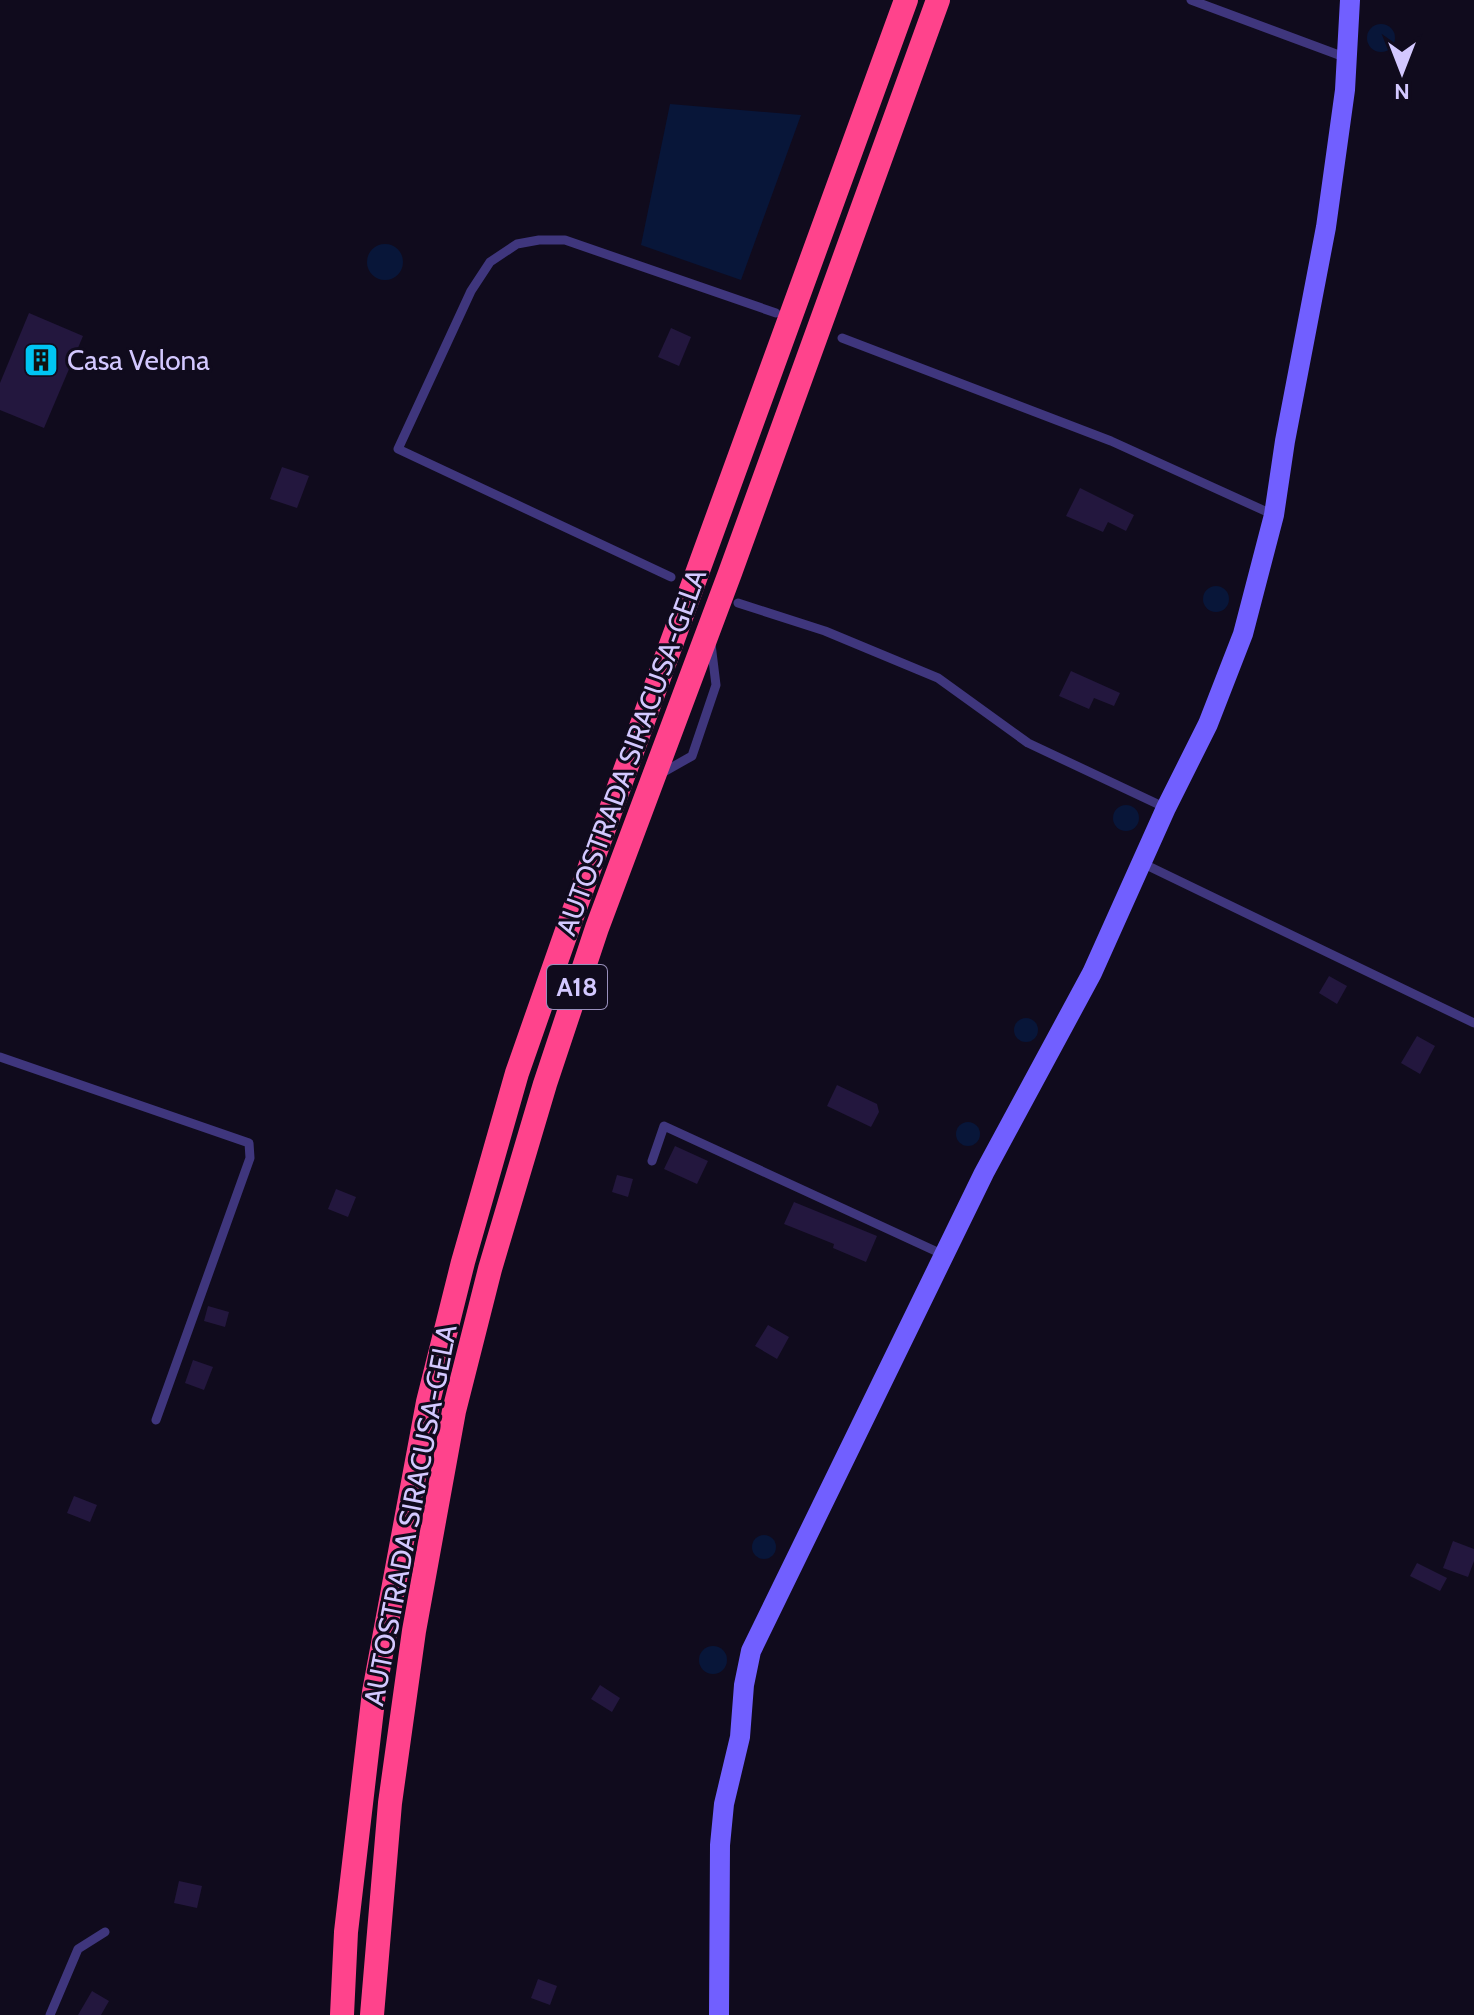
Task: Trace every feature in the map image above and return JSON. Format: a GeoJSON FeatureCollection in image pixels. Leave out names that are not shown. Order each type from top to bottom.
{"type":"FeatureCollection","features":[{"type":"Feature","properties":{"kind":"highway","name":"AUTOSTRADA SIRACUSA-GELA"},"geometry":{"type":"LineString","coordinates":[[342,2015],[346,1932],[374,1692],[428,1402],[463,1262],[517,1073],[571,919],[906,0]]}},
{"type":"Feature","properties":{"kind":"highway","name":"AUTOSTRADA SIRACUSA-GELA"},"geometry":{"type":"LineString","coordinates":[[372,2015],[390,1803],[414,1631],[454,1411],[490,1269],[545,1084],[650,780],[938,0]]}},
{"type":"Feature","properties":{"kind":"street"},"geometry":{"type":"LineString","coordinates":[[719,2015],[720,1845],[724,1804],[740,1737],[744,1685],[751,1651],[984,1173],[1092,973],[1166,808],[1208,724],[1243,634],[1274,515],[1326,227],[1347,58],[1350,0]]}},
{"type":"Feature","properties":{"kind":"lane"},"geometry":{"type":"LineString","coordinates":[[1191,0],[1347,58]]}},
{"type":"Feature","properties":{"kind":"lane"},"geometry":{"type":"LineString","coordinates":[[671,577],[398,449],[471,291],[490,262],[517,244],[565,240],[776,313]]}},
{"type":"Feature","properties":{"kind":"lane"},"geometry":{"type":"LineString","coordinates":[[842,338],[1111,441],[1274,515]]}},
{"type":"Feature","properties":{"kind":"lane"},"geometry":{"type":"LineString","coordinates":[[738,603],[825,631],[938,678],[1028,743],[1166,808]]}},
{"type":"Feature","properties":{"kind":"lane"},"geometry":{"type":"LineString","coordinates":[[1142,862],[1474,1023]]}},
{"type":"Feature","properties":{"kind":"lane"},"geometry":{"type":"LineString","coordinates":[[0,1057],[249,1143],[250,1158],[156,1420]]}},
{"type":"Feature","properties":{"kind":"lane"},"geometry":{"type":"LineString","coordinates":[[652,1161],[664,1126],[944,1255]]}},
{"type":"Feature","properties":{"kind":"lane"},"geometry":{"type":"LineString","coordinates":[[50,2015],[78,1949],[105,1932]]}},
{"type":"Feature","properties":{"kind":"water"},"geometry":{"type":"Polygon","coordinates":[[[1381,24],[1391,28],[1395,38],[1391,48],[1381,52],[1371,48],[1367,38],[1371,28],[1381,24]]]}},
{"type":"Feature","properties":{"kind":"water"},"geometry":{"type":"Polygon","coordinates":[[[670,104],[801,115],[741,280],[641,245],[670,104]]]}},
{"type":"Feature","properties":{"kind":"water"},"geometry":{"type":"Polygon","coordinates":[[[385,244],[398,249],[403,262],[398,275],[385,280],[372,275],[367,262],[372,249],[385,244]]]}},
{"type":"Feature","properties":{"kind":"water"},"geometry":{"type":"Polygon","coordinates":[[[1216,586],[1225,590],[1229,599],[1225,608],[1216,612],[1207,608],[1203,599],[1207,590],[1216,586]]]}},
{"type":"Feature","properties":{"kind":"water"},"geometry":{"type":"Polygon","coordinates":[[[1126,805],[1135,809],[1139,818],[1135,827],[1126,831],[1117,827],[1113,818],[1117,809],[1126,805]]]}},
{"type":"Feature","properties":{"kind":"water"},"geometry":{"type":"Polygon","coordinates":[[[1026,1018],[1037,1025],[1038,1030],[1031,1041],[1026,1042],[1015,1035],[1014,1030],[1021,1019],[1026,1018]]]}},
{"type":"Feature","properties":{"kind":"water"},"geometry":{"type":"Polygon","coordinates":[[[968,1122],[976,1126],[980,1134],[976,1142],[968,1146],[960,1142],[956,1134],[960,1126],[968,1122]]]}},
{"type":"Feature","properties":{"kind":"water"},"geometry":{"type":"Polygon","coordinates":[[[764,1535],[773,1538],[776,1547],[773,1556],[764,1559],[755,1556],[752,1547],[755,1538],[764,1535]]]}},
{"type":"Feature","properties":{"kind":"water"},"geometry":{"type":"Polygon","coordinates":[[[713,1646],[723,1650],[727,1660],[723,1670],[713,1674],[703,1670],[699,1660],[703,1650],[713,1646]]]}},
{"type":"Feature","properties":{"kind":"building","name":"Casa Velona"},"geometry":{"type":"Polygon","coordinates":[[[29,313],[83,336],[44,428],[0,410],[0,383],[29,313]]]}},
{"type":"Feature","properties":{"kind":"building"},"geometry":{"type":"Polygon","coordinates":[[[671,328],[691,337],[679,366],[658,357],[671,328]]]}},
{"type":"Feature","properties":{"kind":"building"},"geometry":{"type":"Polygon","coordinates":[[[282,467],[309,476],[297,508],[270,499],[282,467]]]}},
{"type":"Feature","properties":{"kind":"building"},"geometry":{"type":"Polygon","coordinates":[[[1080,488],[1134,515],[1126,531],[1108,522],[1103,532],[1066,516],[1080,488]]]}},
{"type":"Feature","properties":{"kind":"building"},"geometry":{"type":"Polygon","coordinates":[[[1071,671],[1120,693],[1114,706],[1094,698],[1089,709],[1059,696],[1071,671]]]}},
{"type":"Feature","properties":{"kind":"building"},"geometry":{"type":"Polygon","coordinates":[[[1329,976],[1347,986],[1337,1004],[1319,993],[1329,976]]]}},
{"type":"Feature","properties":{"kind":"building"},"geometry":{"type":"Polygon","coordinates":[[[1417,1036],[1435,1046],[1420,1074],[1401,1063],[1417,1036]]]}},
{"type":"Feature","properties":{"kind":"building"},"geometry":{"type":"Polygon","coordinates":[[[837,1085],[877,1104],[879,1112],[871,1127],[827,1106],[837,1085]]]}},
{"type":"Feature","properties":{"kind":"building"},"geometry":{"type":"Polygon","coordinates":[[[675,1146],[708,1161],[697,1184],[664,1169],[675,1146]]]}},
{"type":"Feature","properties":{"kind":"building"},"geometry":{"type":"Polygon","coordinates":[[[617,1175],[633,1179],[628,1197],[612,1192],[617,1175]]]}},
{"type":"Feature","properties":{"kind":"building"},"geometry":{"type":"Polygon","coordinates":[[[336,1189],[356,1197],[348,1217],[328,1209],[336,1189]]]}},
{"type":"Feature","properties":{"kind":"building"},"geometry":{"type":"Polygon","coordinates":[[[794,1202],[877,1236],[866,1262],[833,1248],[834,1244],[784,1224],[794,1202]]]}},
{"type":"Feature","properties":{"kind":"building"},"geometry":{"type":"Polygon","coordinates":[[[208,1306],[229,1312],[225,1327],[204,1321],[208,1306]]]}},
{"type":"Feature","properties":{"kind":"building"},"geometry":{"type":"Polygon","coordinates":[[[768,1325],[789,1337],[777,1359],[755,1346],[768,1325]]]}},
{"type":"Feature","properties":{"kind":"building"},"geometry":{"type":"Polygon","coordinates":[[[193,1360],[213,1367],[204,1390],[185,1383],[193,1360]]]}},
{"type":"Feature","properties":{"kind":"building"},"geometry":{"type":"Polygon","coordinates":[[[74,1496],[97,1505],[90,1522],[67,1513],[74,1496]]]}},
{"type":"Feature","properties":{"kind":"building"},"geometry":{"type":"Polygon","coordinates":[[[1453,1541],[1474,1549],[1474,1561],[1468,1577],[1443,1568],[1453,1541]]]}},
{"type":"Feature","properties":{"kind":"building"},"geometry":{"type":"Polygon","coordinates":[[[1417,1563],[1447,1578],[1440,1591],[1410,1576],[1417,1563]]]}},
{"type":"Feature","properties":{"kind":"building"},"geometry":{"type":"Polygon","coordinates":[[[600,1685],[620,1698],[612,1712],[591,1699],[600,1685]]]}},
{"type":"Feature","properties":{"kind":"building"},"geometry":{"type":"Polygon","coordinates":[[[179,1881],[202,1886],[197,1908],[174,1903],[179,1881]]]}},
{"type":"Feature","properties":{"kind":"building"},"geometry":{"type":"Polygon","coordinates":[[[538,1979],[557,1986],[550,2005],[531,1998],[538,1979]]]}},
{"type":"Feature","properties":{"kind":"building"},"geometry":{"type":"Polygon","coordinates":[[[92,1991],[109,2001],[101,2015],[78,2015],[92,1991]]]}},
{"type":"Feature","properties":{"kind":"place","name":"Casa Velona"},"geometry":{"type":"Point","coordinates":[41,360]}}]}
